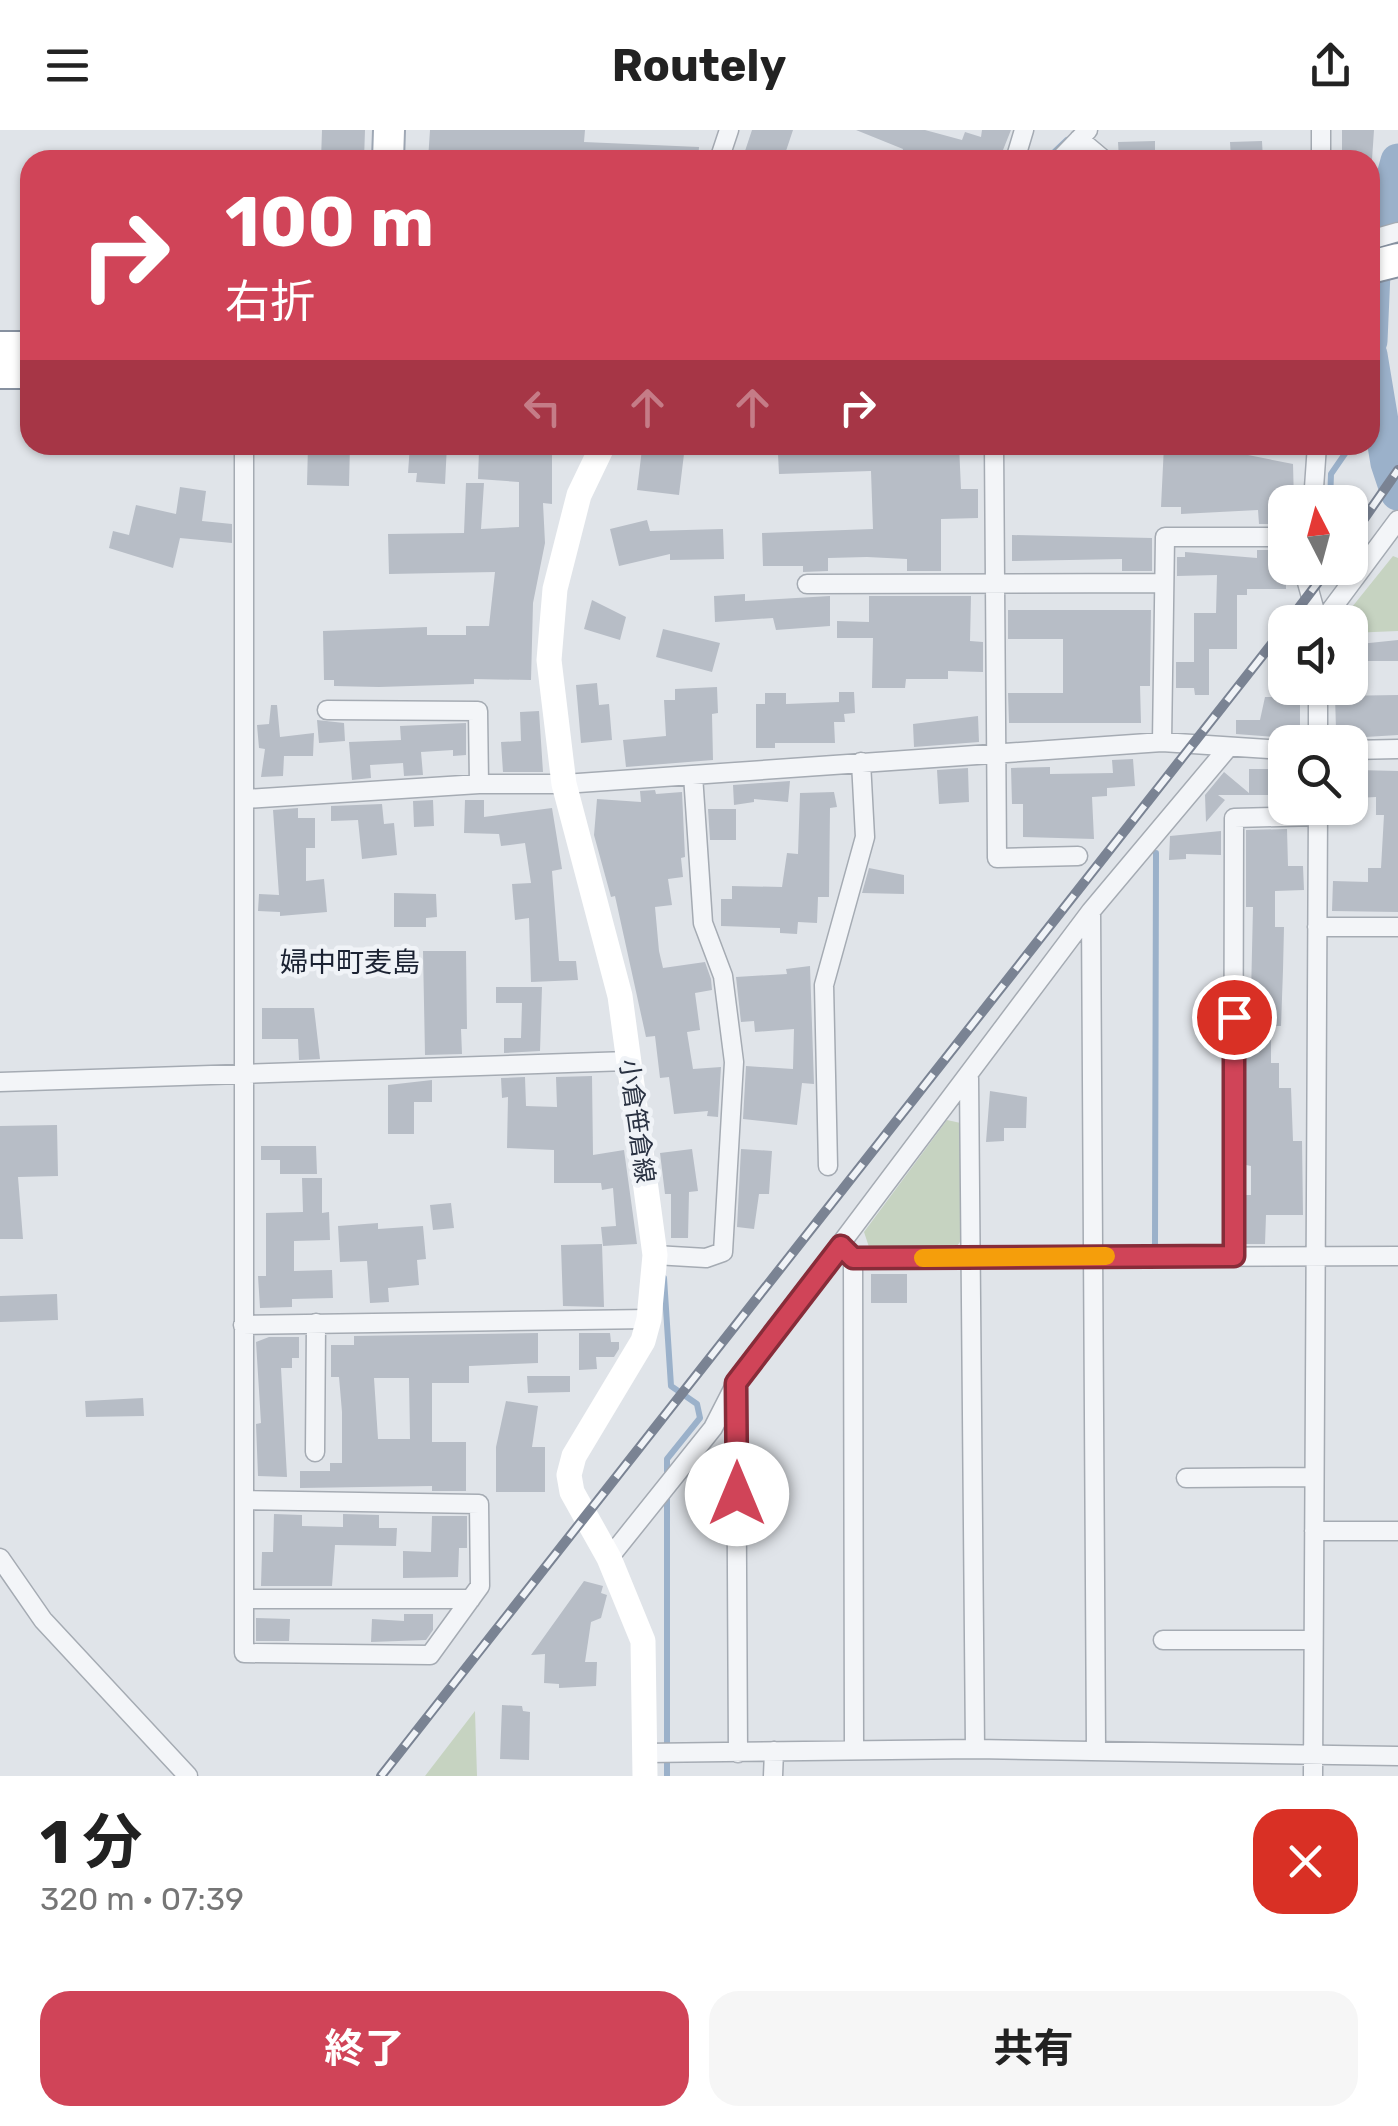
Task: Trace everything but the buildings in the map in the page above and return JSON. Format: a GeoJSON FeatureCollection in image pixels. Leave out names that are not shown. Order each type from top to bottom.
{"type":"FeatureCollection","features":[{"type":"Feature","properties":{"kind":"main road","name":"小倉笹倉線"},"geometry":{"type":"LineString","coordinates":[[598,455],[579,496],[554,589],[549,660],[564,784],[620,996],[655,1255],[649,1319],[642,1341],[574,1456],[569,1475],[572,1492],[609,1558],[642,1641],[645,1764]]}},
{"type":"Feature","properties":{"kind":"street"},"geometry":{"type":"LineString","coordinates":[[244,455],[246,1073],[243,1324],[244,1653],[430,1655],[480,1586],[479,1504],[244,1500]]}},
{"type":"Feature","properties":{"kind":"street"},"geometry":{"type":"LineString","coordinates":[[994,455],[996,858],[1078,856]]}},
{"type":"Feature","properties":{"kind":"street"},"geometry":{"type":"LineString","coordinates":[[1313,485],[1316,455]]}},
{"type":"Feature","properties":{"kind":"street"},"geometry":{"type":"LineString","coordinates":[[1334,605],[1396,529]]}},
{"type":"Feature","properties":{"kind":"street"},"geometry":{"type":"LineString","coordinates":[[1162,742],[1165,537],[1268,537]]}},
{"type":"Feature","properties":{"kind":"street"},"geometry":{"type":"LineString","coordinates":[[807,584],[1164,583]]}},
{"type":"Feature","properties":{"kind":"street"},"geometry":{"type":"LineString","coordinates":[[327,710],[478,711],[479,784]]}},
{"type":"Feature","properties":{"kind":"street"},"geometry":{"type":"LineString","coordinates":[[246,798],[479,784],[564,784],[1162,742],[1268,750]]}},
{"type":"Feature","properties":{"kind":"street"},"geometry":{"type":"LineString","coordinates":[[609,1558],[713,1428],[736,1383],[847,1252],[1091,912],[1226,749]]}},
{"type":"Feature","properties":{"kind":"street"},"geometry":{"type":"LineString","coordinates":[[1368,750],[1398,749]]}},
{"type":"Feature","properties":{"kind":"street"},"geometry":{"type":"LineString","coordinates":[[828,1166],[824,985],[864,837],[861,762]]}},
{"type":"Feature","properties":{"kind":"street"},"geometry":{"type":"LineString","coordinates":[[655,1255],[706,1258],[724,1252],[734,1062],[723,976],[704,923],[693,774]]}},
{"type":"Feature","properties":{"kind":"street"},"geometry":{"type":"LineString","coordinates":[[1234,1256],[1234,818],[1268,816]]}},
{"type":"Feature","properties":{"kind":"street"},"geometry":{"type":"LineString","coordinates":[[1314,1776],[1318,825]]}},
{"type":"Feature","properties":{"kind":"street"},"geometry":{"type":"LineString","coordinates":[[1091,912],[1096,1750]]}},
{"type":"Feature","properties":{"kind":"street"},"geometry":{"type":"LineString","coordinates":[[1317,927],[1398,926]]}},
{"type":"Feature","properties":{"kind":"street"},"geometry":{"type":"LineString","coordinates":[[0,1082],[628,1061]]}},
{"type":"Feature","properties":{"kind":"street"},"geometry":{"type":"LineString","coordinates":[[969,1078],[975,1749]]}},
{"type":"Feature","properties":{"kind":"street"},"geometry":{"type":"LineString","coordinates":[[847,1252],[973,1258],[1398,1256]]}},
{"type":"Feature","properties":{"kind":"street"},"geometry":{"type":"LineString","coordinates":[[847,1252],[854,1749]]}},
{"type":"Feature","properties":{"kind":"street"},"geometry":{"type":"LineString","coordinates":[[243,1324],[649,1319]]}},
{"type":"Feature","properties":{"kind":"street"},"geometry":{"type":"LineString","coordinates":[[315,1452],[316,1324]]}},
{"type":"Feature","properties":{"kind":"street"},"geometry":{"type":"LineString","coordinates":[[736,1383],[738,1752]]}},
{"type":"Feature","properties":{"kind":"street"},"geometry":{"type":"LineString","coordinates":[[1186,1478],[1314,1478]]}},
{"type":"Feature","properties":{"kind":"street"},"geometry":{"type":"LineString","coordinates":[[1314,1531],[1398,1531]]}},
{"type":"Feature","properties":{"kind":"street"},"geometry":{"type":"LineString","coordinates":[[0,1558],[43,1620],[188,1776]]}},
{"type":"Feature","properties":{"kind":"street"},"geometry":{"type":"LineString","coordinates":[[244,1599],[470,1599]]}},
{"type":"Feature","properties":{"kind":"street"},"geometry":{"type":"LineString","coordinates":[[1163,1640],[1314,1640]]}},
{"type":"Feature","properties":{"kind":"street"},"geometry":{"type":"LineString","coordinates":[[645,1764],[738,1752],[854,1749],[1398,1756]]}},
{"type":"Feature","properties":{"kind":"street"},"geometry":{"type":"LineString","coordinates":[[774,1752],[774,1776]]}},
{"type":"Feature","properties":{"kind":"green space"},"geometry":{"type":"Polygon","coordinates":[[[1393,556],[1398,558],[1398,631],[1368,632],[1368,605],[1354,605],[1393,556]]]}},
{"type":"Feature","properties":{"kind":"green space"},"geometry":{"type":"Polygon","coordinates":[[[947,1120],[965,1124],[966,1234],[954,1250],[870,1250],[864,1232],[947,1120]]]}},
{"type":"Feature","properties":{"kind":"green space"},"geometry":{"type":"Polygon","coordinates":[[[475,1711],[477,1776],[425,1776],[475,1711]]]}},
{"type":"Feature","properties":{"kind":"waterway"},"geometry":{"type":"LineString","coordinates":[[1056,150],[1067,140]]}},
{"type":"Feature","properties":{"kind":"waterway"},"geometry":{"type":"LineString","coordinates":[[1380,228],[1398,161]]}},
{"type":"Feature","properties":{"kind":"waterway"},"geometry":{"type":"LineString","coordinates":[[1380,415],[1398,493]]}},
{"type":"Feature","properties":{"kind":"waterway"},"geometry":{"type":"LineString","coordinates":[[1331,485],[1331,474],[1344,455]]}},
{"type":"Feature","properties":{"kind":"waterway"},"geometry":{"type":"LineString","coordinates":[[1155,1244],[1156,853]]}},
{"type":"Feature","properties":{"kind":"waterway"},"geometry":{"type":"LineString","coordinates":[[664,1278],[671,1386],[697,1404],[700,1418],[667,1459],[667,1480]]}},
{"type":"Feature","properties":{"kind":"waterway"},"geometry":{"type":"LineString","coordinates":[[667,1492],[667,1776]]}},
{"type":"Feature","properties":{"kind":"railway"},"geometry":{"type":"LineString","coordinates":[[1368,513],[1398,470]]}},
{"type":"Feature","properties":{"kind":"railway"},"geometry":{"type":"LineString","coordinates":[[1301,605],[1316,585]]}},
{"type":"Feature","properties":{"kind":"railway"},"geometry":{"type":"LineString","coordinates":[[381,1776],[1268,649]]}},
{"type":"Feature","properties":{"kind":"slow traffic"},"geometry":{"type":"LineString","coordinates":[[923,1258],[1106,1256]]}},
{"type":"Feature","properties":{"kind":"district","name":"婦中町麦島"},"geometry":{"type":"Point","coordinates":[350,962]}},
{"type":"Feature","properties":{"kind":"route"},"geometry":{"type":"LineString","coordinates":[[737,1494],[736,1383],[841,1246],[853,1258],[1234,1256],[1234,1017]]}}]}
